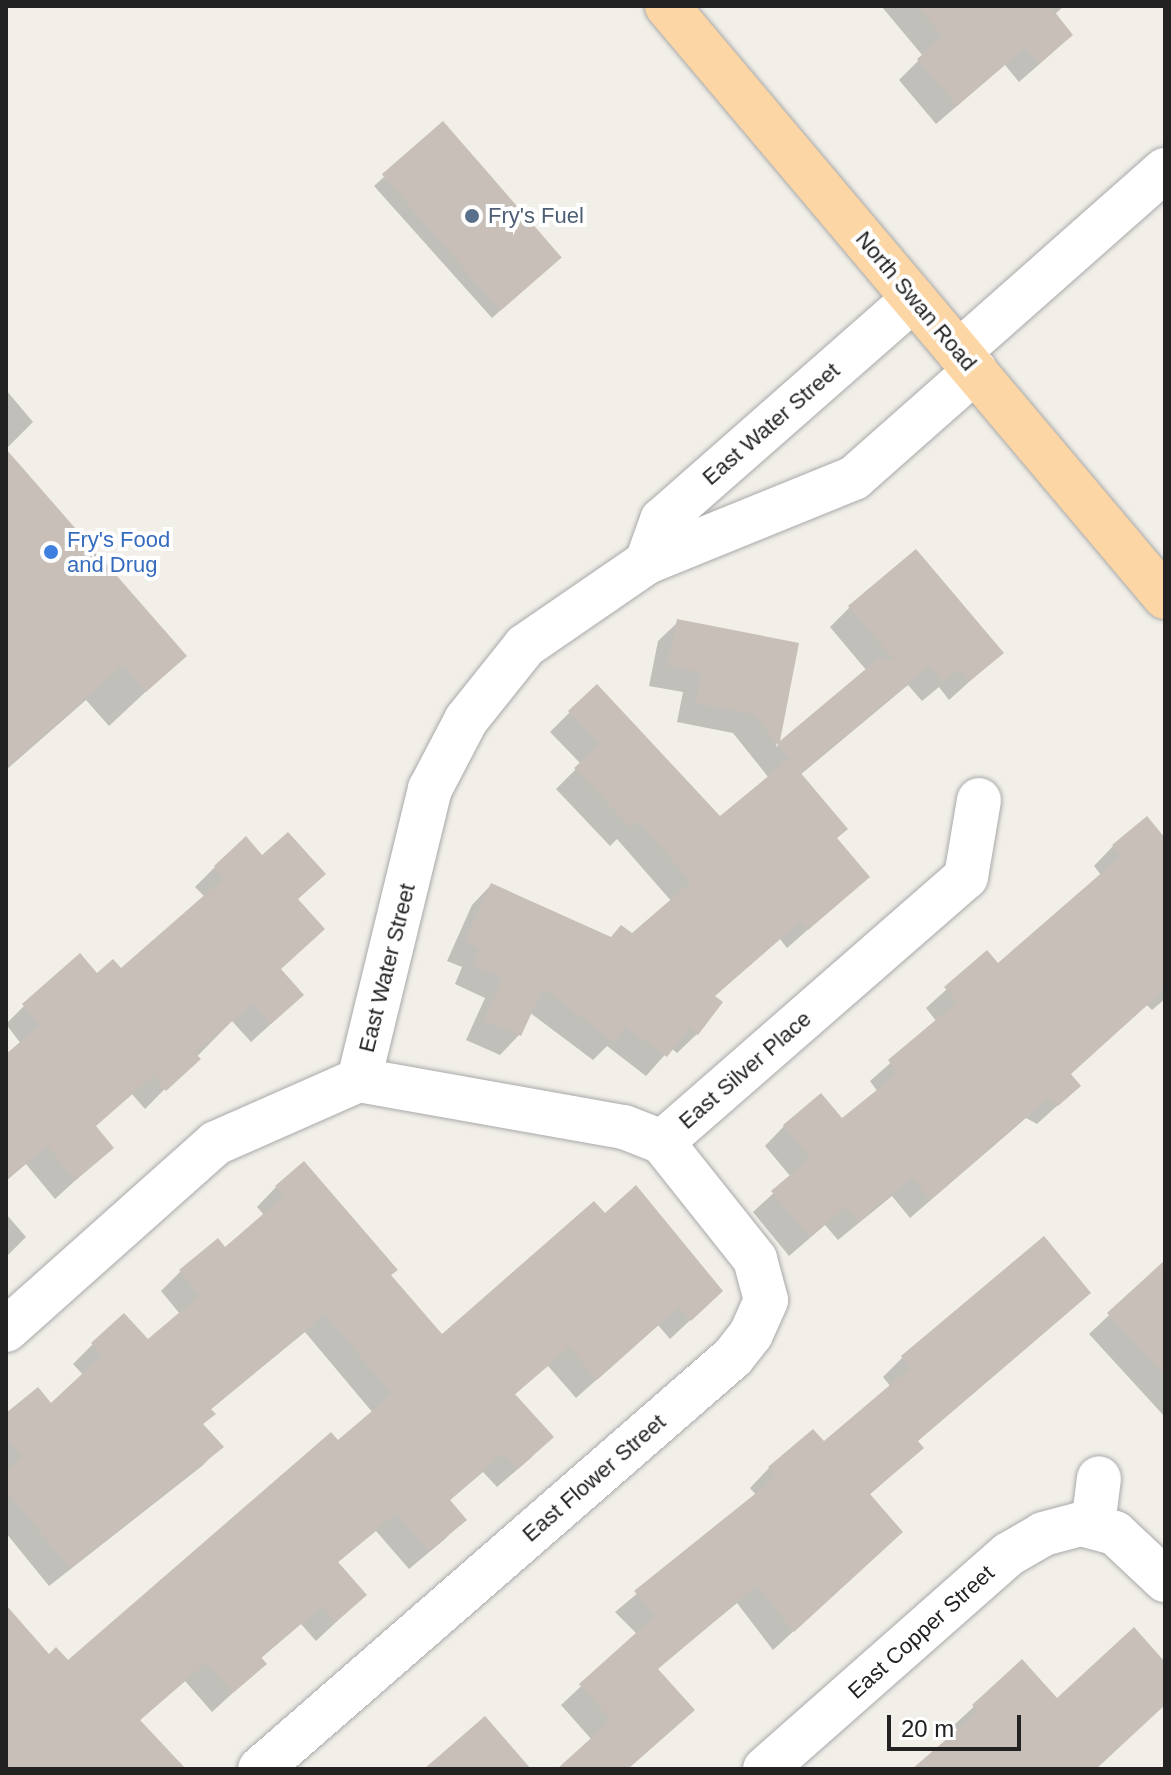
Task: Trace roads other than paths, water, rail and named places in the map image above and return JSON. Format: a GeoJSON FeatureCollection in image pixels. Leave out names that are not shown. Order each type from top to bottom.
{"type":"FeatureCollection","features":[{"type":"Feature","properties":{"kind":"main road","name":"North Swan Road"},"geometry":{"type":"LineString","coordinates":[[667,6],[1165,597]]}},
{"type":"Feature","properties":{"kind":"street","name":"East Water Street"},"geometry":{"type":"LineString","coordinates":[[6,1330],[216,1143],[359,1080],[430,789],[466,720],[525,646],[647,562],[854,478],[967,362],[1165,170]]}},
{"type":"Feature","properties":{"kind":"street","name":"East Water Street"},"geometry":{"type":"LineString","coordinates":[[647,562],[662,520],[914,299]]}},
{"type":"Feature","properties":{"kind":"street","name":"East Silver Place"},"geometry":{"type":"LineString","coordinates":[[359,1080],[624,1127],[662,1142],[966,877],[979,800]]}},
{"type":"Feature","properties":{"kind":"street","name":"East Flower Street"},"geometry":{"type":"LineString","coordinates":[[260,1769],[733,1357],[751,1334],[766,1300],[755,1259],[662,1142]]}},
{"type":"Feature","properties":{"kind":"street"},"geometry":{"type":"LineString","coordinates":[[1099,1478],[1093,1526],[1132,1546],[1165,1580]]}},
{"type":"Feature","properties":{"kind":"street","name":"East Copper Street"},"geometry":{"type":"LineString","coordinates":[[765,1769],[1009,1554],[1043,1534],[1093,1526]]}},
{"type":"Feature","properties":{"kind":"place","name":"Fry's Fuel"},"geometry":{"type":"Point","coordinates":[472,216]}},
{"type":"Feature","properties":{"kind":"place","name":"Fry's Food and Drug"},"geometry":{"type":"Point","coordinates":[51,552]}}]}
